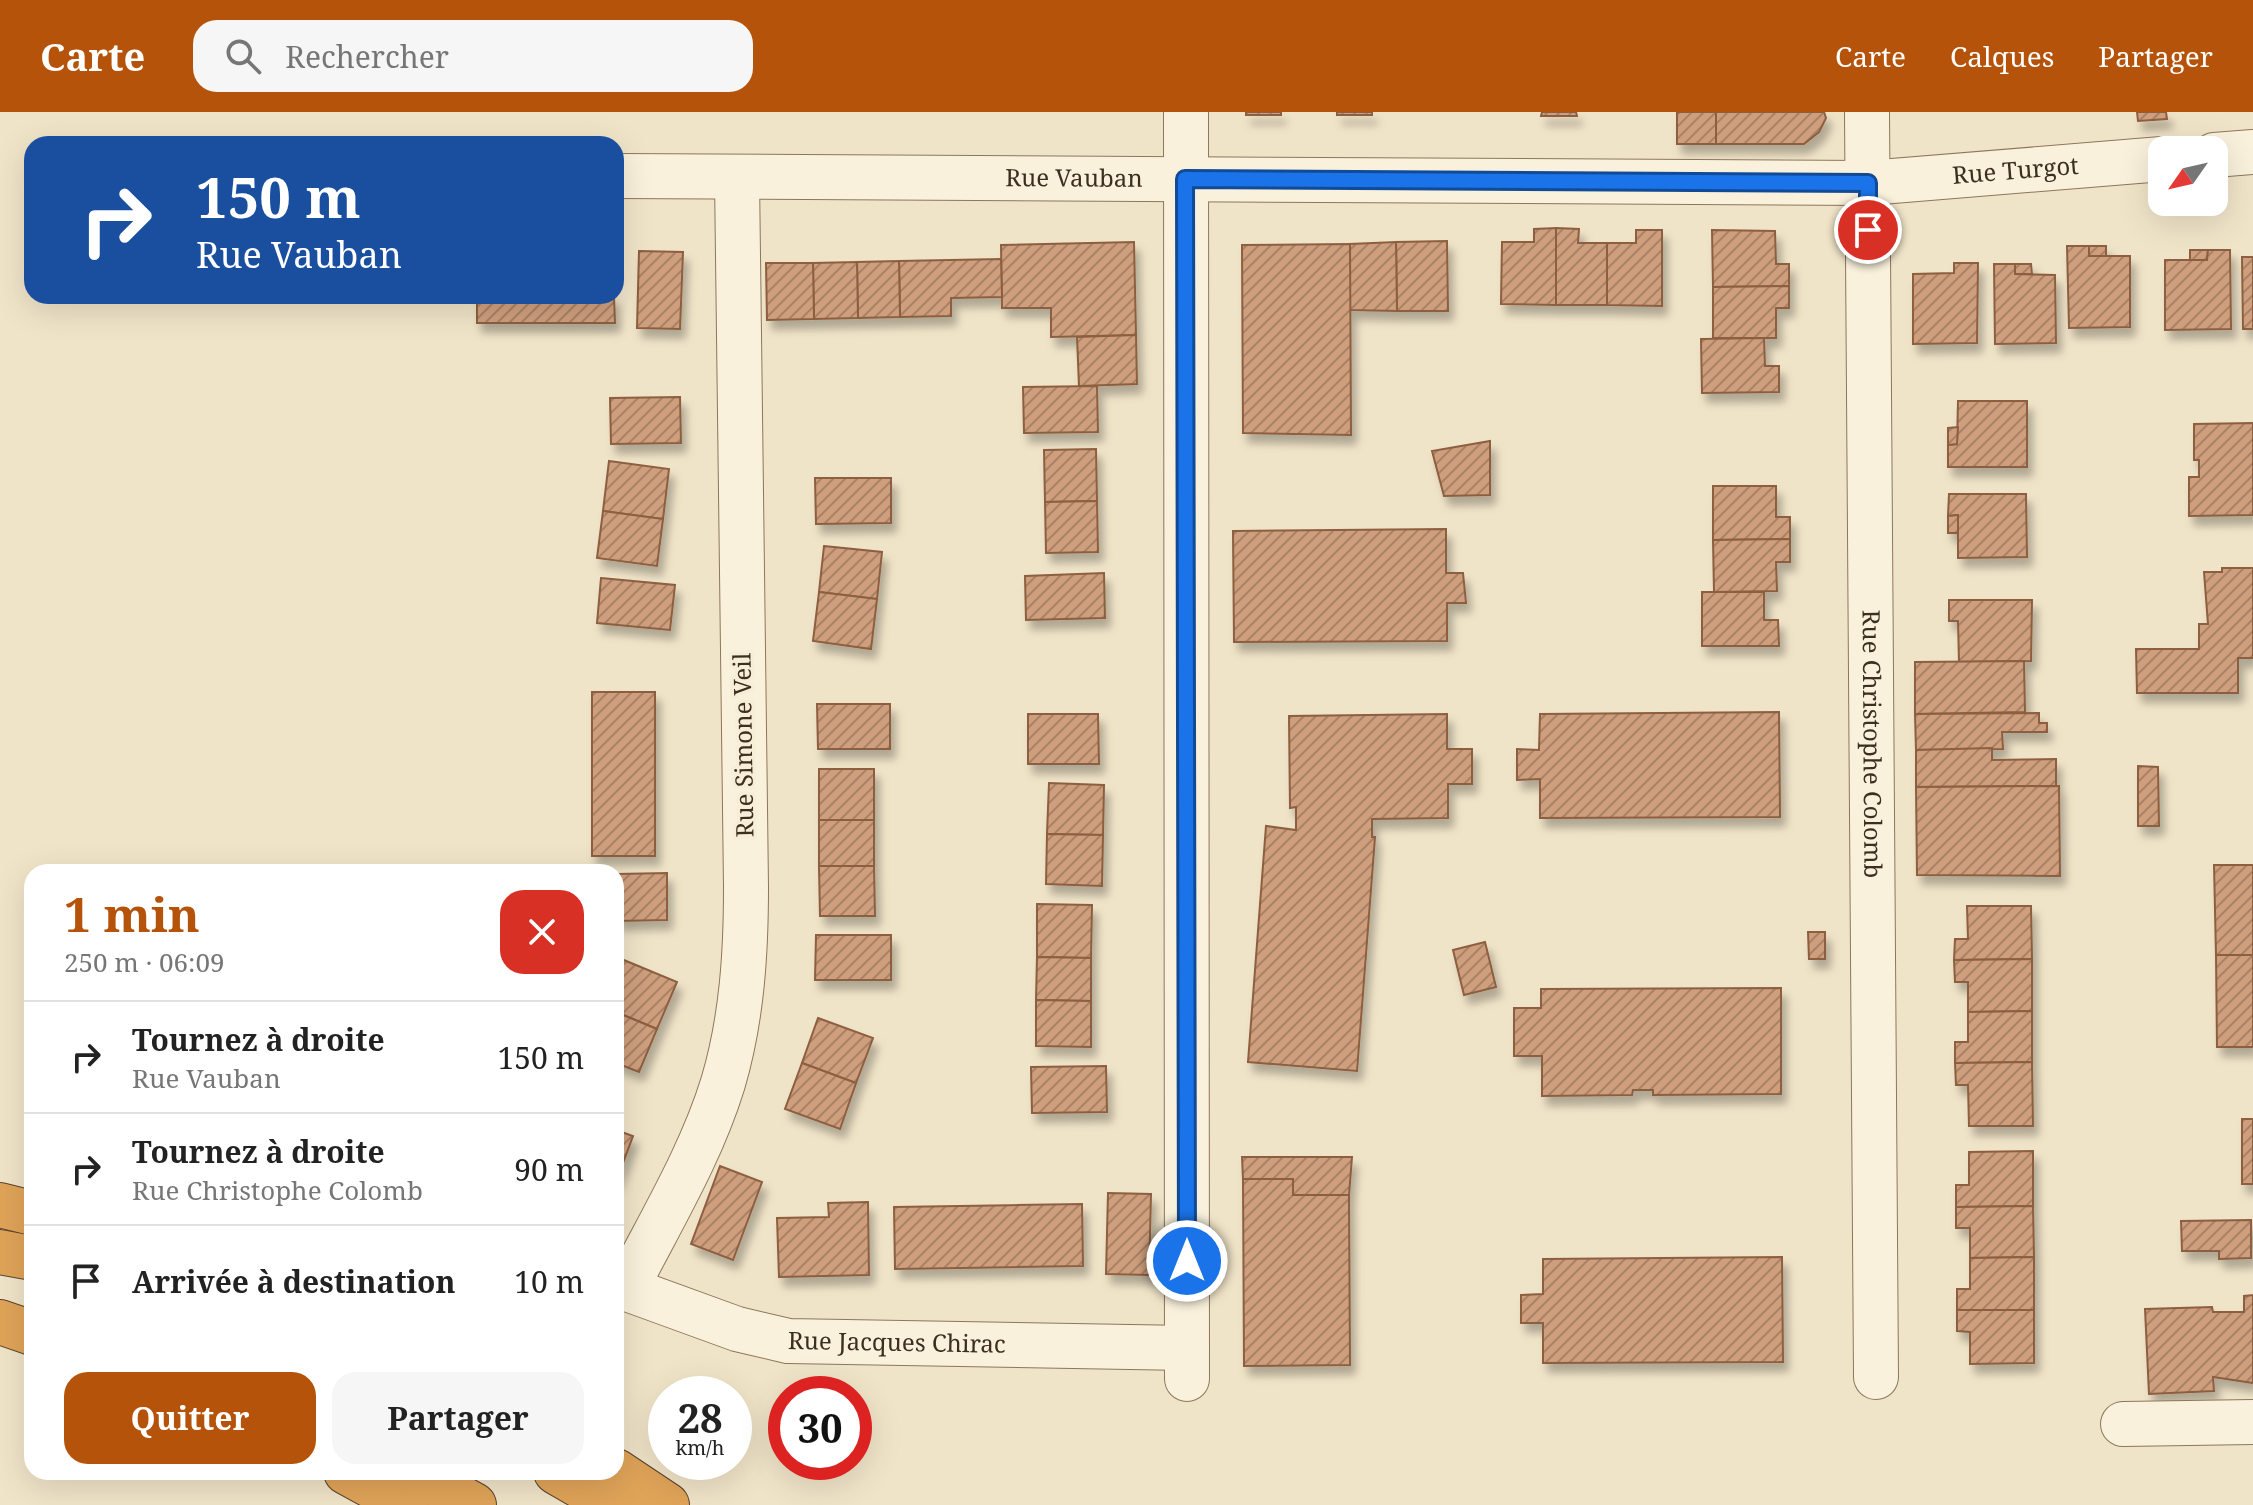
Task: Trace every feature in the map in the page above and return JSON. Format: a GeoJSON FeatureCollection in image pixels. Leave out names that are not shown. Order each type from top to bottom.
{"type":"FeatureCollection","features":[{"type":"Feature","properties":{"kind":"highway"},"geometry":{"type":"LineString","coordinates":[[0,1205],[24,1211]]}},
{"type":"Feature","properties":{"kind":"highway"},"geometry":{"type":"LineString","coordinates":[[0,1252],[24,1256]]}},
{"type":"Feature","properties":{"kind":"highway"},"geometry":{"type":"LineString","coordinates":[[0,1320],[24,1324]]}},
{"type":"Feature","properties":{"kind":"highway"},"geometry":{"type":"LineString","coordinates":[[0,1320],[24,1330]]}},
{"type":"Feature","properties":{"kind":"highway"},"geometry":{"type":"LineString","coordinates":[[624,1476],[667,1505]]}},
{"type":"Feature","properties":{"kind":"highway"},"geometry":{"type":"LineString","coordinates":[[361,1480],[406,1505]]}},
{"type":"Feature","properties":{"kind":"highway"},"geometry":{"type":"LineString","coordinates":[[429,1480],[474,1505]]}},
{"type":"Feature","properties":{"kind":"highway"},"geometry":{"type":"LineString","coordinates":[[570,1480],[613,1505]]}},
{"type":"Feature","properties":{"kind":"street"},"geometry":{"type":"LineString","coordinates":[[1185,179],[1186,112]]}},
{"type":"Feature","properties":{"kind":"street","name":"Rue Christophe Colomb"},"geometry":{"type":"LineString","coordinates":[[1867,112],[1876,1377]]}},
{"type":"Feature","properties":{"kind":"street"},"geometry":{"type":"LineString","coordinates":[[2228,154],[2253,152]]}},
{"type":"Feature","properties":{"kind":"street","name":"Rue Turgot"},"geometry":{"type":"LineString","coordinates":[[1868,183],[2148,160]]}},
{"type":"Feature","properties":{"kind":"street","name":"Rue Vauban"},"geometry":{"type":"LineString","coordinates":[[624,176],[1868,183]]}},
{"type":"Feature","properties":{"kind":"street","name":"Rue Simone Veil"},"geometry":{"type":"LineString","coordinates":[[624,1281],[713,1112],[733,1044],[743,971],[746,887],[737,177]]}},
{"type":"Feature","properties":{"kind":"street","name":"Rue Jacques Chirac"},"geometry":{"type":"LineString","coordinates":[[624,1288],[737,1329],[788,1341],[1187,1364],[1185,179]]}},
{"type":"Feature","properties":{"kind":"street"},"geometry":{"type":"LineString","coordinates":[[2123,1424],[2253,1422]]}},
{"type":"Feature","properties":{"kind":"building"},"geometry":{"type":"Polygon","coordinates":[[[1246,112],[1281,112],[1281,115],[1246,115],[1246,112]]]}},
{"type":"Feature","properties":{"kind":"building"},"geometry":{"type":"Polygon","coordinates":[[[1337,112],[1372,112],[1372,115],[1337,115],[1337,112]]]}},
{"type":"Feature","properties":{"kind":"building"},"geometry":{"type":"Polygon","coordinates":[[[1542,112],[1576,112],[1577,116],[1541,116],[1542,112]]]}},
{"type":"Feature","properties":{"kind":"building"},"geometry":{"type":"Polygon","coordinates":[[[1677,112],[1716,112],[1716,144],[1677,144],[1677,112]]]}},
{"type":"Feature","properties":{"kind":"building"},"geometry":{"type":"Polygon","coordinates":[[[1716,112],[1824,112],[1826,118],[1819,132],[1804,144],[1716,144],[1716,112]]]}},
{"type":"Feature","properties":{"kind":"building"},"geometry":{"type":"Polygon","coordinates":[[[2137,112],[2166,112],[2167,119],[2138,121],[2137,112]]]}},
{"type":"Feature","properties":{"kind":"building"},"geometry":{"type":"Polygon","coordinates":[[[1556,228],[1556,305],[1501,304],[1502,242],[1534,242],[1534,229],[1556,228]]]}},
{"type":"Feature","properties":{"kind":"building"},"geometry":{"type":"Polygon","coordinates":[[[1556,228],[1579,229],[1578,243],[1607,243],[1607,305],[1556,305],[1556,228]]]}},
{"type":"Feature","properties":{"kind":"building"},"geometry":{"type":"Polygon","coordinates":[[[1636,230],[1662,230],[1662,306],[1607,305],[1607,243],[1636,243],[1636,230]]]}},
{"type":"Feature","properties":{"kind":"building"},"geometry":{"type":"Polygon","coordinates":[[[1712,230],[1775,231],[1776,264],[1789,264],[1789,286],[1713,287],[1712,230]]]}},
{"type":"Feature","properties":{"kind":"building"},"geometry":{"type":"Polygon","coordinates":[[[1447,241],[1448,311],[1397,311],[1396,242],[1447,241]]]}},
{"type":"Feature","properties":{"kind":"building"},"geometry":{"type":"Polygon","coordinates":[[[1134,242],[1136,335],[1051,337],[1051,308],[1002,308],[1001,245],[1134,242]]]}},
{"type":"Feature","properties":{"kind":"building"},"geometry":{"type":"Polygon","coordinates":[[[1396,242],[1397,311],[1350,310],[1350,244],[1396,242]]]}},
{"type":"Feature","properties":{"kind":"building"},"geometry":{"type":"Polygon","coordinates":[[[1350,244],[1351,435],[1243,433],[1242,245],[1350,244]]]}},
{"type":"Feature","properties":{"kind":"building"},"geometry":{"type":"Polygon","coordinates":[[[2067,246],[2089,246],[2089,256],[2130,256],[2130,327],[2069,328],[2067,246]]]}},
{"type":"Feature","properties":{"kind":"building"},"geometry":{"type":"Polygon","coordinates":[[[2089,246],[2106,246],[2106,256],[2089,256],[2089,246]]]}},
{"type":"Feature","properties":{"kind":"building"},"geometry":{"type":"Polygon","coordinates":[[[2190,250],[2208,250],[2207,260],[2190,260],[2190,250]]]}},
{"type":"Feature","properties":{"kind":"building"},"geometry":{"type":"Polygon","coordinates":[[[2208,250],[2230,250],[2231,329],[2165,330],[2165,260],[2207,260],[2208,250]]]}},
{"type":"Feature","properties":{"kind":"building"},"geometry":{"type":"Polygon","coordinates":[[[639,251],[683,252],[680,329],[637,328],[639,251]]]}},
{"type":"Feature","properties":{"kind":"building"},"geometry":{"type":"Polygon","coordinates":[[[2242,257],[2253,257],[2253,329],[2243,329],[2242,257]]]}},
{"type":"Feature","properties":{"kind":"building"},"geometry":{"type":"Polygon","coordinates":[[[1001,259],[1002,297],[951,298],[951,316],[900,317],[899,261],[1001,259]]]}},
{"type":"Feature","properties":{"kind":"building"},"geometry":{"type":"Polygon","coordinates":[[[899,261],[900,317],[858,318],[857,262],[899,261]]]}},
{"type":"Feature","properties":{"kind":"building"},"geometry":{"type":"Polygon","coordinates":[[[857,262],[858,318],[814,319],[813,263],[857,262]]]}},
{"type":"Feature","properties":{"kind":"building"},"geometry":{"type":"Polygon","coordinates":[[[766,263],[813,263],[814,319],[767,320],[766,263]]]}},
{"type":"Feature","properties":{"kind":"building"},"geometry":{"type":"Polygon","coordinates":[[[1954,263],[1978,263],[1977,343],[1913,344],[1913,274],[1954,273],[1954,263]]]}},
{"type":"Feature","properties":{"kind":"building"},"geometry":{"type":"Polygon","coordinates":[[[1994,264],[2015,264],[2015,274],[2055,275],[2056,343],[1995,344],[1994,264]]]}},
{"type":"Feature","properties":{"kind":"building"},"geometry":{"type":"Polygon","coordinates":[[[2015,264],[2031,264],[2032,274],[2015,274],[2015,264]]]}},
{"type":"Feature","properties":{"kind":"building"},"geometry":{"type":"Polygon","coordinates":[[[1789,286],[1789,308],[1776,308],[1776,338],[1713,338],[1713,287],[1789,286]]]}},
{"type":"Feature","properties":{"kind":"building"},"geometry":{"type":"Polygon","coordinates":[[[477,304],[614,304],[615,323],[477,323],[477,304]]]}},
{"type":"Feature","properties":{"kind":"building"},"geometry":{"type":"Polygon","coordinates":[[[1136,335],[1137,384],[1079,386],[1077,337],[1136,335]]]}},
{"type":"Feature","properties":{"kind":"building"},"geometry":{"type":"Polygon","coordinates":[[[1764,338],[1765,366],[1779,366],[1779,392],[1702,393],[1701,339],[1764,338]]]}},
{"type":"Feature","properties":{"kind":"building"},"geometry":{"type":"Polygon","coordinates":[[[1097,386],[1098,432],[1024,433],[1023,387],[1097,386]]]}},
{"type":"Feature","properties":{"kind":"building"},"geometry":{"type":"Polygon","coordinates":[[[680,397],[681,443],[611,444],[610,398],[680,397]]]}},
{"type":"Feature","properties":{"kind":"building"},"geometry":{"type":"Polygon","coordinates":[[[1958,401],[2027,401],[2027,467],[1948,467],[1948,445],[1957,444],[1958,401]]]}},
{"type":"Feature","properties":{"kind":"building"},"geometry":{"type":"Polygon","coordinates":[[[2253,423],[2253,515],[2189,516],[2189,477],[2199,477],[2199,460],[2194,460],[2194,424],[2253,423]]]}},
{"type":"Feature","properties":{"kind":"building"},"geometry":{"type":"Polygon","coordinates":[[[1958,427],[1957,444],[1948,445],[1948,428],[1958,427]]]}},
{"type":"Feature","properties":{"kind":"building"},"geometry":{"type":"Polygon","coordinates":[[[1490,441],[1490,495],[1444,496],[1432,451],[1490,441]]]}},
{"type":"Feature","properties":{"kind":"building"},"geometry":{"type":"Polygon","coordinates":[[[1096,449],[1097,501],[1045,502],[1044,450],[1096,449]]]}},
{"type":"Feature","properties":{"kind":"building"},"geometry":{"type":"Polygon","coordinates":[[[609,461],[669,469],[663,519],[603,511],[609,461]]]}},
{"type":"Feature","properties":{"kind":"building"},"geometry":{"type":"Polygon","coordinates":[[[815,478],[891,478],[891,523],[816,524],[815,478]]]}},
{"type":"Feature","properties":{"kind":"building"},"geometry":{"type":"Polygon","coordinates":[[[1713,486],[1776,486],[1776,517],[1790,517],[1790,539],[1713,540],[1713,486]]]}},
{"type":"Feature","properties":{"kind":"building"},"geometry":{"type":"Polygon","coordinates":[[[1949,494],[2026,494],[2027,557],[1958,558],[1958,515],[1948,516],[1949,494]]]}},
{"type":"Feature","properties":{"kind":"building"},"geometry":{"type":"Polygon","coordinates":[[[1097,501],[1098,552],[1046,553],[1045,502],[1097,501]]]}},
{"type":"Feature","properties":{"kind":"building"},"geometry":{"type":"Polygon","coordinates":[[[603,511],[663,519],[657,566],[597,558],[603,511]]]}},
{"type":"Feature","properties":{"kind":"building"},"geometry":{"type":"Polygon","coordinates":[[[1958,515],[1958,533],[1948,533],[1948,516],[1958,515]]]}},
{"type":"Feature","properties":{"kind":"building"},"geometry":{"type":"Polygon","coordinates":[[[1446,529],[1446,573],[1463,573],[1466,603],[1447,603],[1447,641],[1234,642],[1233,531],[1446,529]]]}},
{"type":"Feature","properties":{"kind":"building"},"geometry":{"type":"Polygon","coordinates":[[[1790,539],[1790,562],[1776,562],[1777,591],[1714,592],[1713,540],[1790,539]]]}},
{"type":"Feature","properties":{"kind":"building"},"geometry":{"type":"Polygon","coordinates":[[[824,546],[882,552],[877,599],[819,592],[824,546]]]}},
{"type":"Feature","properties":{"kind":"building"},"geometry":{"type":"Polygon","coordinates":[[[2222,568],[2253,568],[2253,658],[2238,658],[2238,693],[2137,693],[2136,649],[2199,649],[2199,624],[2208,624],[2204,572],[2222,572],[2222,568]]]}},
{"type":"Feature","properties":{"kind":"building"},"geometry":{"type":"Polygon","coordinates":[[[1104,573],[1105,618],[1026,620],[1025,576],[1104,573]]]}},
{"type":"Feature","properties":{"kind":"building"},"geometry":{"type":"Polygon","coordinates":[[[601,578],[675,585],[670,630],[597,623],[601,578]]]}},
{"type":"Feature","properties":{"kind":"building"},"geometry":{"type":"Polygon","coordinates":[[[819,592],[877,599],[871,649],[813,641],[819,592]]]}},
{"type":"Feature","properties":{"kind":"building"},"geometry":{"type":"Polygon","coordinates":[[[1702,592],[1764,592],[1764,620],[1778,620],[1779,646],[1702,646],[1702,592]]]}},
{"type":"Feature","properties":{"kind":"building"},"geometry":{"type":"Polygon","coordinates":[[[1949,600],[2032,600],[2031,661],[1959,662],[1958,621],[1949,621],[1949,600]]]}},
{"type":"Feature","properties":{"kind":"building"},"geometry":{"type":"Polygon","coordinates":[[[2024,661],[2025,712],[1915,714],[1915,662],[2024,661]]]}},
{"type":"Feature","properties":{"kind":"building"},"geometry":{"type":"Polygon","coordinates":[[[592,692],[655,692],[655,856],[592,856],[592,692]]]}},
{"type":"Feature","properties":{"kind":"building"},"geometry":{"type":"Polygon","coordinates":[[[817,704],[890,704],[890,749],[818,749],[817,704]]]}},
{"type":"Feature","properties":{"kind":"building"},"geometry":{"type":"Polygon","coordinates":[[[1779,712],[1780,817],[1540,818],[1540,779],[1517,780],[1517,749],[1539,750],[1540,714],[1779,712]]]}},
{"type":"Feature","properties":{"kind":"building"},"geometry":{"type":"Polygon","coordinates":[[[2039,713],[2039,723],[2047,723],[2047,732],[2002,732],[2003,749],[1916,750],[1915,714],[2039,713]]]}},
{"type":"Feature","properties":{"kind":"building"},"geometry":{"type":"Polygon","coordinates":[[[1028,714],[1098,714],[1099,764],[1028,764],[1028,714]]]}},
{"type":"Feature","properties":{"kind":"building"},"geometry":{"type":"Polygon","coordinates":[[[1447,714],[1447,749],[1472,749],[1472,784],[1448,784],[1448,818],[1372,819],[1372,837],[1375,837],[1357,1071],[1248,1062],[1266,826],[1296,830],[1296,807],[1290,808],[1289,716],[1447,714]]]}},
{"type":"Feature","properties":{"kind":"building"},"geometry":{"type":"Polygon","coordinates":[[[1992,748],[1992,760],[2056,759],[2056,786],[1916,787],[1916,750],[1992,748]]]}},
{"type":"Feature","properties":{"kind":"building"},"geometry":{"type":"Polygon","coordinates":[[[2138,766],[2158,767],[2159,826],[2138,826],[2138,766]]]}},
{"type":"Feature","properties":{"kind":"building"},"geometry":{"type":"Polygon","coordinates":[[[819,769],[874,769],[874,820],[819,820],[819,769]]]}},
{"type":"Feature","properties":{"kind":"building"},"geometry":{"type":"Polygon","coordinates":[[[1049,783],[1104,785],[1103,835],[1047,834],[1049,783]]]}},
{"type":"Feature","properties":{"kind":"building"},"geometry":{"type":"Polygon","coordinates":[[[2059,786],[2060,876],[1917,875],[1916,787],[2059,786]]]}},
{"type":"Feature","properties":{"kind":"building"},"geometry":{"type":"Polygon","coordinates":[[[819,820],[874,820],[874,866],[819,866],[819,820]]]}},
{"type":"Feature","properties":{"kind":"building"},"geometry":{"type":"Polygon","coordinates":[[[1047,834],[1103,835],[1102,886],[1046,884],[1047,834]]]}},
{"type":"Feature","properties":{"kind":"building"},"geometry":{"type":"Polygon","coordinates":[[[2214,865],[2253,865],[2253,955],[2216,955],[2214,865]]]}},
{"type":"Feature","properties":{"kind":"building"},"geometry":{"type":"Polygon","coordinates":[[[819,866],[874,866],[875,916],[820,916],[819,866]]]}},
{"type":"Feature","properties":{"kind":"building"},"geometry":{"type":"Polygon","coordinates":[[[667,873],[667,920],[624,921],[624,874],[667,873]]]}},
{"type":"Feature","properties":{"kind":"building"},"geometry":{"type":"Polygon","coordinates":[[[1037,904],[1092,905],[1091,958],[1037,957],[1037,904]]]}},
{"type":"Feature","properties":{"kind":"building"},"geometry":{"type":"Polygon","coordinates":[[[1967,906],[2031,906],[2032,959],[1954,960],[1955,939],[1968,939],[1967,906]]]}},
{"type":"Feature","properties":{"kind":"building"},"geometry":{"type":"Polygon","coordinates":[[[1808,932],[1825,932],[1825,959],[1809,959],[1808,932]]]}},
{"type":"Feature","properties":{"kind":"building"},"geometry":{"type":"Polygon","coordinates":[[[816,935],[891,935],[891,980],[815,980],[816,935]]]}},
{"type":"Feature","properties":{"kind":"building"},"geometry":{"type":"Polygon","coordinates":[[[1485,942],[1496,987],[1464,995],[1453,950],[1485,942]]]}},
{"type":"Feature","properties":{"kind":"building"},"geometry":{"type":"Polygon","coordinates":[[[2216,955],[2253,955],[2253,1047],[2217,1047],[2216,955]]]}},
{"type":"Feature","properties":{"kind":"building"},"geometry":{"type":"Polygon","coordinates":[[[1037,957],[1091,958],[1091,1001],[1036,1000],[1037,957]]]}},
{"type":"Feature","properties":{"kind":"building"},"geometry":{"type":"Polygon","coordinates":[[[2032,959],[2032,1011],[1968,1012],[1968,982],[1955,982],[1954,960],[2032,959]]]}},
{"type":"Feature","properties":{"kind":"building"},"geometry":{"type":"Polygon","coordinates":[[[624,960],[677,982],[657,1029],[624,1015],[624,960]]]}},
{"type":"Feature","properties":{"kind":"building"},"geometry":{"type":"Polygon","coordinates":[[[1781,988],[1781,1094],[1653,1095],[1653,1090],[1633,1090],[1632,1095],[1542,1096],[1542,1056],[1514,1056],[1514,1008],[1541,1008],[1541,989],[1781,988]]]}},
{"type":"Feature","properties":{"kind":"building"},"geometry":{"type":"Polygon","coordinates":[[[1036,1000],[1091,1001],[1091,1047],[1036,1046],[1036,1000]]]}},
{"type":"Feature","properties":{"kind":"building"},"geometry":{"type":"Polygon","coordinates":[[[2032,1011],[2032,1062],[1955,1063],[1955,1042],[1968,1042],[1968,1012],[2032,1011]]]}},
{"type":"Feature","properties":{"kind":"building"},"geometry":{"type":"Polygon","coordinates":[[[624,1015],[657,1029],[639,1072],[624,1066],[624,1015]]]}},
{"type":"Feature","properties":{"kind":"building"},"geometry":{"type":"Polygon","coordinates":[[[818,1018],[873,1038],[856,1083],[802,1063],[818,1018]]]}},
{"type":"Feature","properties":{"kind":"building"},"geometry":{"type":"Polygon","coordinates":[[[2032,1062],[2033,1126],[1969,1126],[1968,1085],[1956,1085],[1955,1063],[2032,1062]]]}},
{"type":"Feature","properties":{"kind":"building"},"geometry":{"type":"Polygon","coordinates":[[[802,1063],[856,1083],[840,1129],[785,1109],[802,1063]]]}},
{"type":"Feature","properties":{"kind":"building"},"geometry":{"type":"Polygon","coordinates":[[[1106,1066],[1107,1112],[1032,1113],[1031,1067],[1106,1066]]]}},
{"type":"Feature","properties":{"kind":"building"},"geometry":{"type":"Polygon","coordinates":[[[2242,1119],[2253,1119],[2253,1184],[2242,1184],[2242,1119]]]}},
{"type":"Feature","properties":{"kind":"building"},"geometry":{"type":"Polygon","coordinates":[[[624,1133],[633,1136],[624,1160],[624,1133]]]}},
{"type":"Feature","properties":{"kind":"building"},"geometry":{"type":"Polygon","coordinates":[[[2033,1151],[2033,1206],[1956,1207],[1956,1185],[1969,1185],[1969,1152],[2033,1151]]]}},
{"type":"Feature","properties":{"kind":"building"},"geometry":{"type":"Polygon","coordinates":[[[1242,1157],[1352,1157],[1349,1195],[1293,1195],[1293,1179],[1243,1179],[1242,1157]]]}},
{"type":"Feature","properties":{"kind":"building"},"geometry":{"type":"Polygon","coordinates":[[[720,1166],[762,1182],[733,1260],[691,1244],[720,1166]]]}},
{"type":"Feature","properties":{"kind":"building"},"geometry":{"type":"Polygon","coordinates":[[[1243,1179],[1293,1179],[1293,1195],[1349,1195],[1350,1365],[1244,1366],[1243,1179]]]}},
{"type":"Feature","properties":{"kind":"building"},"geometry":{"type":"Polygon","coordinates":[[[1108,1193],[1151,1194],[1149,1275],[1106,1274],[1108,1193]]]}},
{"type":"Feature","properties":{"kind":"building"},"geometry":{"type":"Polygon","coordinates":[[[868,1202],[869,1275],[779,1277],[777,1218],[829,1217],[828,1203],[868,1202]]]}},
{"type":"Feature","properties":{"kind":"building"},"geometry":{"type":"Polygon","coordinates":[[[1082,1204],[1083,1266],[895,1269],[894,1207],[1082,1204]]]}},
{"type":"Feature","properties":{"kind":"building"},"geometry":{"type":"Polygon","coordinates":[[[2033,1206],[2034,1257],[1970,1258],[1970,1228],[1956,1228],[1956,1207],[2033,1206]]]}},
{"type":"Feature","properties":{"kind":"building"},"geometry":{"type":"Polygon","coordinates":[[[2251,1220],[2251,1258],[2219,1259],[2219,1251],[2182,1251],[2181,1221],[2251,1220]]]}},
{"type":"Feature","properties":{"kind":"building"},"geometry":{"type":"Polygon","coordinates":[[[1782,1257],[1783,1362],[1543,1363],[1543,1323],[1521,1323],[1521,1295],[1543,1294],[1543,1259],[1782,1257]]]}},
{"type":"Feature","properties":{"kind":"building"},"geometry":{"type":"Polygon","coordinates":[[[2034,1257],[2034,1310],[1957,1310],[1957,1289],[1970,1289],[1970,1258],[2034,1257]]]}},
{"type":"Feature","properties":{"kind":"building"},"geometry":{"type":"Polygon","coordinates":[[[2253,1295],[2253,1383],[2213,1377],[2214,1391],[2149,1394],[2145,1309],[2212,1307],[2213,1312],[2244,1312],[2244,1296],[2253,1295]]]}},
{"type":"Feature","properties":{"kind":"building"},"geometry":{"type":"Polygon","coordinates":[[[1957,1310],[2034,1310],[2034,1363],[1970,1364],[1970,1332],[1957,1331],[1957,1310]]]}},
{"type":"Feature","properties":{"kind":"route"},"geometry":{"type":"LineString","coordinates":[[1187,1261],[1185,179],[1868,183],[1868,230]]}}]}
